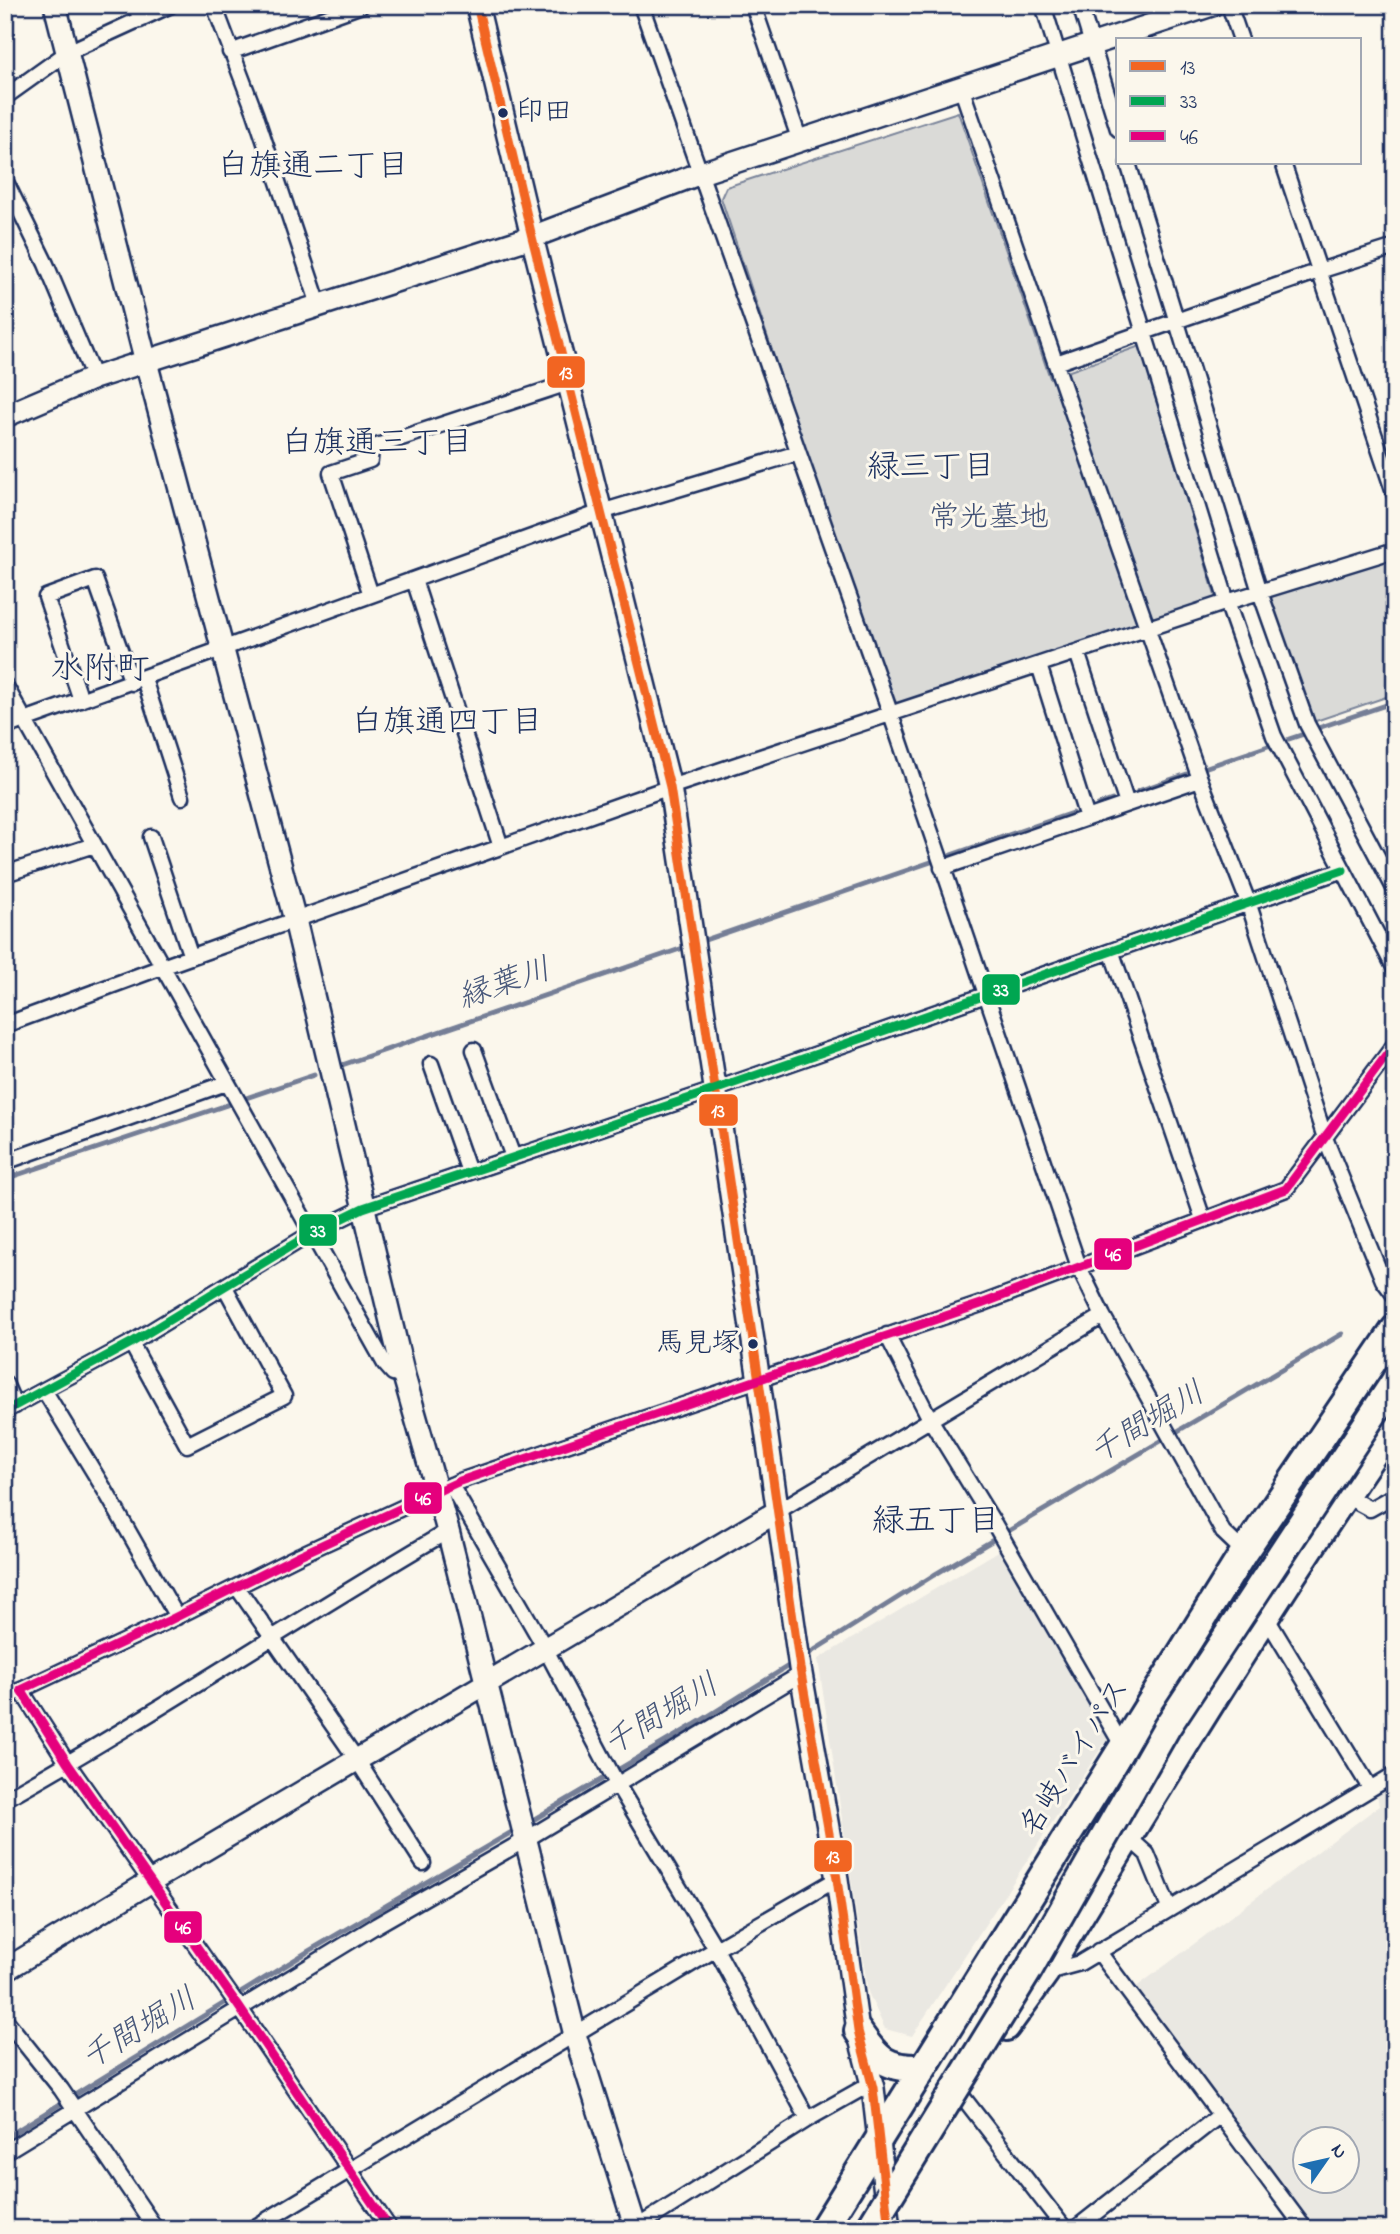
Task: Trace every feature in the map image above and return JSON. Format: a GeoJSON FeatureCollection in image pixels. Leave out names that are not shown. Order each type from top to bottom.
{"type":"FeatureCollection","features":[{"type":"Feature","properties":{"kind":"highway","name":"名岐バイパス"},"geometry":{"type":"LineString","coordinates":[[823,2229],[1244,1552],[1395,1329]]}},
{"type":"Feature","properties":{"kind":"highway"},"geometry":{"type":"LineString","coordinates":[[880,2224],[1167,1727],[1395,1381]]}},
{"type":"Feature","properties":{"kind":"highway"},"geometry":{"type":"LineString","coordinates":[[880,2224],[959,2092],[1045,1973],[1344,1495],[1395,1422]]}},
{"type":"Feature","properties":{"kind":"highway"},"geometry":{"type":"LineString","coordinates":[[858,2031],[874,2056],[904,2068],[923,2068]]}},
{"type":"Feature","properties":{"kind":"street"},"geometry":{"type":"LineString","coordinates":[[55,5],[146,362],[295,920],[404,1376],[444,1488],[545,1648],[613,1776],[716,1949],[808,2119]]}},
{"type":"Feature","properties":{"kind":"street"},"geometry":{"type":"LineString","coordinates":[[5,97],[68,52],[138,12],[172,5]]}},
{"type":"Feature","properties":{"kind":"street"},"geometry":{"type":"LineString","coordinates":[[214,5],[255,113],[318,305]]}},
{"type":"Feature","properties":{"kind":"street"},"geometry":{"type":"LineString","coordinates":[[230,52],[362,5]]}},
{"type":"Feature","properties":{"kind":"street"},"geometry":{"type":"LineString","coordinates":[[477,5],[568,383],[670,787],[799,1664],[837,1879],[858,2031],[872,2082],[878,2139],[880,2224]]}},
{"type":"Feature","properties":{"kind":"street"},"geometry":{"type":"LineString","coordinates":[[641,5],[891,715],[1079,1267],[1103,1316],[1223,1532],[1244,1552]]}},
{"type":"Feature","properties":{"kind":"street"},"geometry":{"type":"LineString","coordinates":[[771,5],[754,8],[800,141]]}},
{"type":"Feature","properties":{"kind":"street"},"geometry":{"type":"LineString","coordinates":[[1042,5],[1227,602],[1274,736],[1395,969]]}},
{"type":"Feature","properties":{"kind":"street"},"geometry":{"type":"LineString","coordinates":[[1080,5],[1116,122]]}},
{"type":"Feature","properties":{"kind":"street"},"geometry":{"type":"LineString","coordinates":[[5,416],[94,378],[532,237],[701,173],[1212,5]]}},
{"type":"Feature","properties":{"kind":"street"},"geometry":{"type":"LineString","coordinates":[[1229,5],[1240,38]]}},
{"type":"Feature","properties":{"kind":"street"},"geometry":{"type":"LineString","coordinates":[[961,87],[1200,779],[1248,902],[1325,1138],[1383,1280],[1395,1296]]}},
{"type":"Feature","properties":{"kind":"street"},"geometry":{"type":"LineString","coordinates":[[1128,164],[1260,592],[1307,724],[1395,890]]}},
{"type":"Feature","properties":{"kind":"street"},"geometry":{"type":"LineString","coordinates":[[1283,164],[1395,496]]}},
{"type":"Feature","properties":{"kind":"street"},"geometry":{"type":"LineString","coordinates":[[5,180],[46,264],[94,378]]}},
{"type":"Feature","properties":{"kind":"street"},"geometry":{"type":"LineString","coordinates":[[1056,363],[1395,247]]}},
{"type":"Feature","properties":{"kind":"street"},"geometry":{"type":"LineString","coordinates":[[371,595],[331,473],[370,460],[371,448],[568,383]]}},
{"type":"Feature","properties":{"kind":"street"},"geometry":{"type":"LineString","coordinates":[[5,727],[601,512],[798,453]]}},
{"type":"Feature","properties":{"kind":"street"},"geometry":{"type":"LineString","coordinates":[[5,1025],[670,787],[1227,602],[1395,550]]}},
{"type":"Feature","properties":{"kind":"street"},"geometry":{"type":"LineString","coordinates":[[81,700],[46,597],[95,579],[138,681],[182,797]]}},
{"type":"Feature","properties":{"kind":"street"},"geometry":{"type":"LineString","coordinates":[[414,580],[501,847]]}},
{"type":"Feature","properties":{"kind":"street"},"geometry":{"type":"LineString","coordinates":[[1077,652],[1127,804]]}},
{"type":"Feature","properties":{"kind":"street"},"geometry":{"type":"LineString","coordinates":[[1039,665],[1087,818]]}},
{"type":"Feature","properties":{"kind":"street"},"geometry":{"type":"LineString","coordinates":[[5,685],[385,1364],[393,1373],[404,1376]]}},
{"type":"Feature","properties":{"kind":"street"},"geometry":{"type":"LineString","coordinates":[[942,868],[1200,779]]}},
{"type":"Feature","properties":{"kind":"street"},"geometry":{"type":"LineString","coordinates":[[151,836],[191,957]]}},
{"type":"Feature","properties":{"kind":"street"},"geometry":{"type":"LineString","coordinates":[[5,874],[94,845]]}},
{"type":"Feature","properties":{"kind":"street"},"geometry":{"type":"LineString","coordinates":[[5,1382],[10,1408],[131,1343],[312,1233],[363,1208],[1112,953],[1343,870]]}},
{"type":"Feature","properties":{"kind":"street"},"geometry":{"type":"LineString","coordinates":[[1112,953],[1203,1219]]}},
{"type":"Feature","properties":{"kind":"street"},"geometry":{"type":"LineString","coordinates":[[5,1697],[444,1488],[981,1304],[1286,1189],[1395,1044]]}},
{"type":"Feature","properties":{"kind":"street"},"geometry":{"type":"LineString","coordinates":[[474,1050],[513,1157]]}},
{"type":"Feature","properties":{"kind":"street"},"geometry":{"type":"LineString","coordinates":[[431,1064],[469,1171]]}},
{"type":"Feature","properties":{"kind":"street"},"geometry":{"type":"LineString","coordinates":[[5,1162],[226,1083]]}},
{"type":"Feature","properties":{"kind":"street"},"geometry":{"type":"LineString","coordinates":[[131,1343],[187,1445],[284,1396],[225,1287]]}},
{"type":"Feature","properties":{"kind":"street"},"geometry":{"type":"LineString","coordinates":[[5,1970],[1103,1316]]}},
{"type":"Feature","properties":{"kind":"street"},"geometry":{"type":"LineString","coordinates":[[887,1335],[930,1419],[995,1525],[1123,1747]]}},
{"type":"Feature","properties":{"kind":"street"},"geometry":{"type":"LineString","coordinates":[[44,1390],[177,1617]]}},
{"type":"Feature","properties":{"kind":"street"},"geometry":{"type":"LineString","coordinates":[[444,1488],[448,1531],[575,2035],[635,2228],[872,2082]]}},
{"type":"Feature","properties":{"kind":"street"},"geometry":{"type":"LineString","coordinates":[[1344,1495],[1370,1509],[1395,1494]]}},
{"type":"Feature","properties":{"kind":"street"},"geometry":{"type":"LineString","coordinates":[[5,1799],[68,1764],[448,1531]]}},
{"type":"Feature","properties":{"kind":"street"},"geometry":{"type":"LineString","coordinates":[[237,1587],[357,1760],[423,1863]]}},
{"type":"Feature","properties":{"kind":"street"},"geometry":{"type":"LineString","coordinates":[[1266,1618],[1370,1788]]}},
{"type":"Feature","properties":{"kind":"street"},"geometry":{"type":"LineString","coordinates":[[5,2152],[73,2106],[377,1924],[523,1831],[799,1664]]}},
{"type":"Feature","properties":{"kind":"street"},"geometry":{"type":"LineString","coordinates":[[21,1690],[68,1764],[390,2229]]}},
{"type":"Feature","properties":{"kind":"street"},"geometry":{"type":"LineString","coordinates":[[1045,1973],[1080,1962],[1395,1774]]}},
{"type":"Feature","properties":{"kind":"street"},"geometry":{"type":"LineString","coordinates":[[1128,1837],[1146,1854],[1169,1908]]}},
{"type":"Feature","properties":{"kind":"street"},"geometry":{"type":"LineString","coordinates":[[253,2229],[716,1949],[837,1879]]}},
{"type":"Feature","properties":{"kind":"street"},"geometry":{"type":"LineString","coordinates":[[1098,1951],[1220,2115],[1298,2227]]}},
{"type":"Feature","properties":{"kind":"street"},"geometry":{"type":"LineString","coordinates":[[5,2019],[61,2089],[156,2229]]}},
{"type":"Feature","properties":{"kind":"street"},"geometry":{"type":"LineString","coordinates":[[959,2092],[1065,2229]]}},
{"type":"Feature","properties":{"kind":"street"},"geometry":{"type":"LineString","coordinates":[[1075,2229],[1220,2115]]}},
{"type":"Feature","properties":{"kind":"shaded area"},"geometry":{"type":"Polygon","coordinates":[[[1007,1546],[1113,1730],[912,2036],[885,2029],[868,1992],[818,1659],[1007,1546]]]}},
{"type":"Feature","properties":{"kind":"shaded area"},"geometry":{"type":"Polygon","coordinates":[[[1395,1784],[1395,2229],[1314,2229],[1135,1988],[1379,1806],[1377,1794],[1395,1784]]]}},
{"type":"Feature","properties":{"kind":"green space","name":"常光墓地"},"geometry":{"type":"Polygon","coordinates":[[[958,112],[1050,378],[1140,346],[1217,602],[893,712],[721,198],[726,187],[958,112]]]}},
{"type":"Feature","properties":{"kind":"green space"},"geometry":{"type":"Polygon","coordinates":[[[1395,550],[1395,694],[1307,724],[1260,592],[1395,550]]]}},
{"type":"Feature","properties":{"kind":"waterway","name":"縁葉川"},"geometry":{"type":"LineString","coordinates":[[1318,728],[1395,702]]}},
{"type":"Feature","properties":{"kind":"waterway","name":"縁葉川"},"geometry":{"type":"LineString","coordinates":[[1289,739],[1304,734]]}},
{"type":"Feature","properties":{"kind":"waterway","name":"縁葉川"},"geometry":{"type":"LineString","coordinates":[[1204,768],[1271,745]]}},
{"type":"Feature","properties":{"kind":"waterway","name":"縁葉川"},"geometry":{"type":"LineString","coordinates":[[1138,791],[1187,774]]}},
{"type":"Feature","properties":{"kind":"waterway","name":"縁葉川"},"geometry":{"type":"LineString","coordinates":[[1098,805],[1112,800]]}},
{"type":"Feature","properties":{"kind":"waterway","name":"縁葉川"},"geometry":{"type":"LineString","coordinates":[[951,855],[1072,813]]}},
{"type":"Feature","properties":{"kind":"waterway","name":"縁葉川"},"geometry":{"type":"LineString","coordinates":[[705,940],[931,862]]}},
{"type":"Feature","properties":{"kind":"waterway","name":"縁葉川"},"geometry":{"type":"LineString","coordinates":[[342,1065],[683,948]]}},
{"type":"Feature","properties":{"kind":"waterway","name":"縁葉川"},"geometry":{"type":"LineString","coordinates":[[246,1098],[314,1075]]}},
{"type":"Feature","properties":{"kind":"waterway","name":"縁葉川"},"geometry":{"type":"LineString","coordinates":[[5,1179],[230,1104]]}},
{"type":"Feature","properties":{"kind":"waterway","name":"千間堀川"},"geometry":{"type":"LineString","coordinates":[[805,1656],[934,1575],[1342,1334]]}},
{"type":"Feature","properties":{"kind":"waterway","name":"千間堀川"},"geometry":{"type":"LineString","coordinates":[[526,1824],[793,1663]]}},
{"type":"Feature","properties":{"kind":"waterway","name":"千間堀川"},"geometry":{"type":"LineString","coordinates":[[5,2138],[309,1951],[517,1829]]}},
{"type":"Feature","properties":{"kind":"transit line","name":"13"},"geometry":{"type":"LineString","coordinates":[[477,5],[532,237],[670,787],[800,1668],[837,1879],[858,2031],[873,2088],[889,2229]]}},
{"type":"Feature","properties":{"kind":"transit line","name":"33"},"geometry":{"type":"LineString","coordinates":[[5,1411],[131,1343],[312,1233],[363,1208],[714,1090],[1343,870]]}},
{"type":"Feature","properties":{"kind":"transit line","name":"46"},"geometry":{"type":"LineString","coordinates":[[390,2229],[237,2004],[68,1764],[21,1690],[460,1481],[981,1304],[1286,1189],[1395,1044]]}},
{"type":"Feature","properties":{"kind":"place","name":"印田"},"geometry":{"type":"Point","coordinates":[503,113]}},
{"type":"Feature","properties":{"kind":"place","name":"馬見塚"},"geometry":{"type":"Point","coordinates":[753,1344]}},
{"type":"Feature","properties":{"kind":"district","name":"白旗通二丁目"},"geometry":{"type":"Point","coordinates":[313,167]}},
{"type":"Feature","properties":{"kind":"district","name":"白旗通三丁目"},"geometry":{"type":"Point","coordinates":[377,444]}},
{"type":"Feature","properties":{"kind":"district","name":"緑三丁目"},"geometry":{"type":"Point","coordinates":[931,468]}},
{"type":"Feature","properties":{"kind":"district","name":"水附町"},"geometry":{"type":"Point","coordinates":[100,670]}},
{"type":"Feature","properties":{"kind":"district","name":"白旗通四丁目"},"geometry":{"type":"Point","coordinates":[447,723]}},
{"type":"Feature","properties":{"kind":"district","name":"緑五丁目"},"geometry":{"type":"Point","coordinates":[936,1522]}}]}
